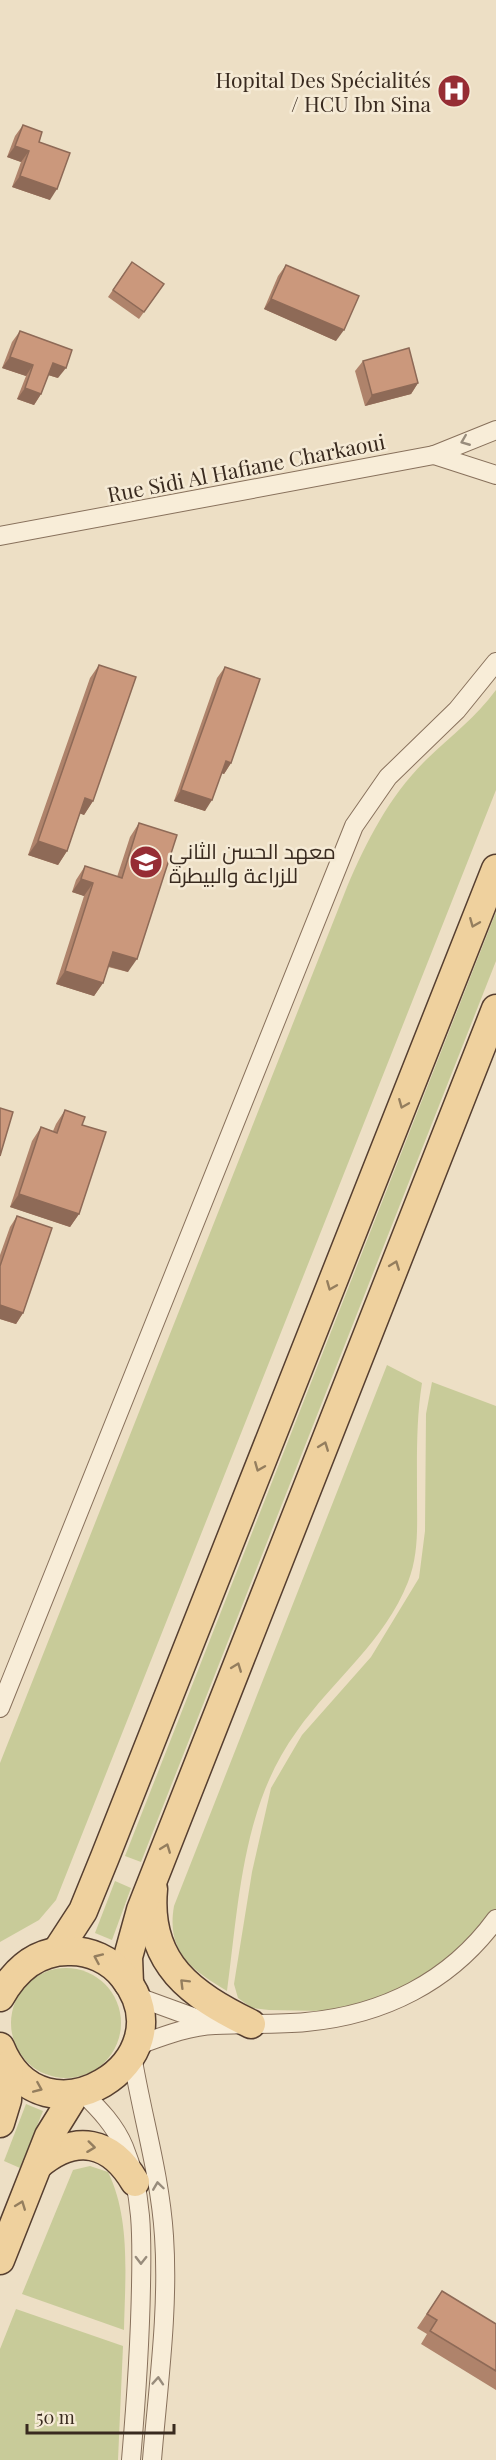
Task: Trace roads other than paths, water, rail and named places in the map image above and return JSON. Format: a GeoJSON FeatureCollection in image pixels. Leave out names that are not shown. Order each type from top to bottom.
{"type":"FeatureCollection","features":[{"type":"Feature","properties":{"kind":"main road"},"geometry":{"type":"LineString","coordinates":[[57,1951],[83,1911],[101,1868],[496,869]]}},
{"type":"Feature","properties":{"kind":"main road"},"geometry":{"type":"LineString","coordinates":[[4,2056],[27,2083],[38,2089],[63,2095],[79,2093],[111,2079],[134,2051],[140,2012],[132,1990],[128,1957],[133,1933],[496,1009]]}},
{"type":"Feature","properties":{"kind":"main road"},"geometry":{"type":"LineString","coordinates":[[154,1877],[153,1917],[158,1936],[175,1973],[211,2004],[251,2024]]}},
{"type":"Feature","properties":{"kind":"main road"},"geometry":{"type":"LineString","coordinates":[[0,1997],[9,1980],[12,1967],[57,1951],[81,1952],[104,1960],[113,1966],[132,1990]]}},
{"type":"Feature","properties":{"kind":"main road"},"geometry":{"type":"LineString","coordinates":[[0,2122],[7,2100],[4,2056]]}},
{"type":"Feature","properties":{"kind":"main road"},"geometry":{"type":"LineString","coordinates":[[0,2260],[56,2121],[79,2093]]}},
{"type":"Feature","properties":{"kind":"main road"},"geometry":{"type":"LineString","coordinates":[[38,2165],[60,2150],[71,2146],[95,2146],[118,2157],[135,2182]]}},
{"type":"Feature","properties":{"kind":"street","name":"Rue Sidi Al Hafiane Charkaoui"},"geometry":{"type":"LineString","coordinates":[[0,536],[434,455],[496,430]]}},
{"type":"Feature","properties":{"kind":"street"},"geometry":{"type":"LineString","coordinates":[[434,455],[496,475]]}},
{"type":"Feature","properties":{"kind":"street"},"geometry":{"type":"LineString","coordinates":[[0,1708],[350,835],[370,801],[388,777],[457,710],[496,662]]}},
{"type":"Feature","properties":{"kind":"street"},"geometry":{"type":"LineString","coordinates":[[152,2460],[162,2330],[164,2237],[159,2188],[134,2051],[169,2034],[214,2025],[306,2022],[353,2015],[403,1997],[432,1982],[456,1964],[477,1944],[496,1919]]}},
{"type":"Feature","properties":{"kind":"street"},"geometry":{"type":"LineString","coordinates":[[132,1990],[214,2025]]}},
{"type":"Feature","properties":{"kind":"street"},"geometry":{"type":"LineString","coordinates":[[79,2093],[116,2132],[135,2182],[142,2234],[139,2351],[131,2460]]}},
{"type":"Feature","properties":{"kind":"place","name":"Hopital Des Spécialités / HCU Ibn Sina"},"geometry":{"type":"Point","coordinates":[454,91]}},
{"type":"Feature","properties":{"kind":"place","name":"معهد الحسن الثاني للزراعة والبيطرة"},"geometry":{"type":"Point","coordinates":[146,862]}}]}
